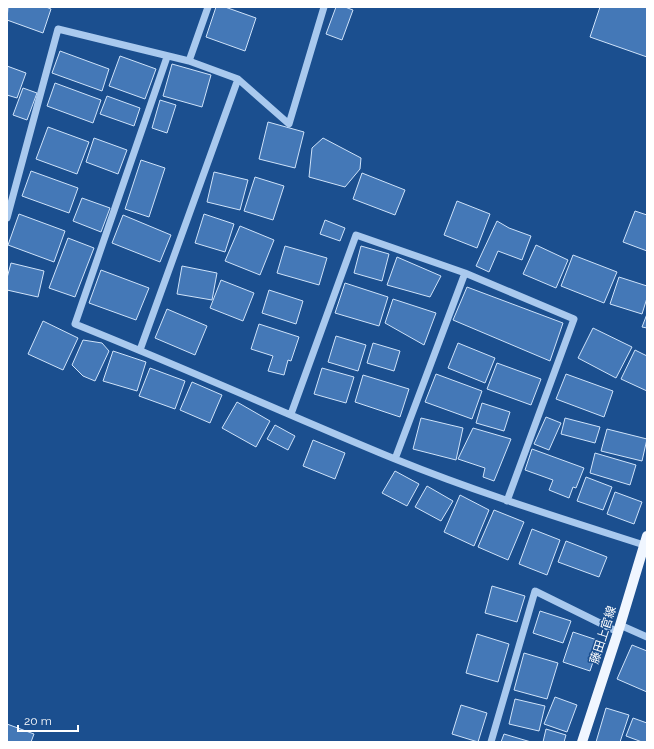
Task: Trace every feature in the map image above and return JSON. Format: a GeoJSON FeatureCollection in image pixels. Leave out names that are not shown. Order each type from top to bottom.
{"type":"FeatureCollection","features":[{"type":"Feature","properties":{"kind":"main road","name":"藤田上官線"},"geometry":{"type":"LineString","coordinates":[[582,742],[646,541]]}},
{"type":"Feature","properties":{"kind":"street"},"geometry":{"type":"LineString","coordinates":[[189,61],[208,7]]}},
{"type":"Feature","properties":{"kind":"street"},"geometry":{"type":"LineString","coordinates":[[7,218],[58,29],[189,61],[238,79],[289,124],[324,7]]}},
{"type":"Feature","properties":{"kind":"street"},"geometry":{"type":"LineString","coordinates":[[167,56],[75,324],[140,350],[395,459],[507,501],[646,541]]}},
{"type":"Feature","properties":{"kind":"street"},"geometry":{"type":"LineString","coordinates":[[140,350],[238,79]]}},
{"type":"Feature","properties":{"kind":"street"},"geometry":{"type":"LineString","coordinates":[[291,414],[356,235],[465,273],[574,318],[507,501]]}},
{"type":"Feature","properties":{"kind":"street"},"geometry":{"type":"LineString","coordinates":[[395,459],[465,273]]}},
{"type":"Feature","properties":{"kind":"street"},"geometry":{"type":"LineString","coordinates":[[491,742],[535,591],[619,628],[647,637]]}},
{"type":"Feature","properties":{"kind":"building"},"geometry":{"type":"Polygon","coordinates":[[[8,7],[46,7],[51,9],[43,33],[7,20],[8,7]]]}},
{"type":"Feature","properties":{"kind":"building"},"geometry":{"type":"Polygon","coordinates":[[[216,7],[225,7],[256,18],[245,51],[206,37],[216,7]]]}},
{"type":"Feature","properties":{"kind":"building"},"geometry":{"type":"Polygon","coordinates":[[[336,7],[345,7],[353,10],[342,40],[326,34],[336,7]]]}},
{"type":"Feature","properties":{"kind":"building"},"geometry":{"type":"Polygon","coordinates":[[[600,7],[647,7],[647,57],[590,37],[600,7]]]}},
{"type":"Feature","properties":{"kind":"building"},"geometry":{"type":"Polygon","coordinates":[[[60,51],[109,69],[102,91],[52,73],[60,51]]]}},
{"type":"Feature","properties":{"kind":"building"},"geometry":{"type":"Polygon","coordinates":[[[120,56],[156,69],[145,99],[109,86],[120,56]]]}},
{"type":"Feature","properties":{"kind":"building"},"geometry":{"type":"Polygon","coordinates":[[[172,64],[211,75],[202,107],[163,96],[172,64]]]}},
{"type":"Feature","properties":{"kind":"building"},"geometry":{"type":"Polygon","coordinates":[[[7,66],[26,73],[17,98],[7,95],[7,66]]]}},
{"type":"Feature","properties":{"kind":"building"},"geometry":{"type":"Polygon","coordinates":[[[55,83],[101,100],[93,123],[47,106],[55,83]]]}},
{"type":"Feature","properties":{"kind":"building"},"geometry":{"type":"Polygon","coordinates":[[[23,88],[37,93],[27,120],[13,115],[23,88]]]}},
{"type":"Feature","properties":{"kind":"building"},"geometry":{"type":"Polygon","coordinates":[[[107,96],[140,108],[134,126],[100,114],[107,96]]]}},
{"type":"Feature","properties":{"kind":"building"},"geometry":{"type":"Polygon","coordinates":[[[160,100],[176,105],[167,133],[152,128],[160,100]]]}},
{"type":"Feature","properties":{"kind":"building"},"geometry":{"type":"Polygon","coordinates":[[[268,122],[304,132],[295,168],[259,159],[268,122]]]}},
{"type":"Feature","properties":{"kind":"building"},"geometry":{"type":"Polygon","coordinates":[[[48,127],[89,142],[77,174],[36,159],[48,127]]]}},
{"type":"Feature","properties":{"kind":"building"},"geometry":{"type":"Polygon","coordinates":[[[94,138],[127,150],[118,174],[86,162],[94,138]]]}},
{"type":"Feature","properties":{"kind":"building"},"geometry":{"type":"Polygon","coordinates":[[[323,138],[361,158],[360,169],[345,187],[309,177],[312,148],[323,138]]]}},
{"type":"Feature","properties":{"kind":"building"},"geometry":{"type":"Polygon","coordinates":[[[141,160],[165,168],[149,217],[125,209],[141,160]]]}},
{"type":"Feature","properties":{"kind":"building"},"geometry":{"type":"Polygon","coordinates":[[[31,171],[78,188],[69,213],[22,196],[31,171]]]}},
{"type":"Feature","properties":{"kind":"building"},"geometry":{"type":"Polygon","coordinates":[[[214,172],[248,180],[240,210],[207,202],[214,172]]]}},
{"type":"Feature","properties":{"kind":"building"},"geometry":{"type":"Polygon","coordinates":[[[362,173],[405,190],[395,215],[353,199],[362,173]]]}},
{"type":"Feature","properties":{"kind":"building"},"geometry":{"type":"Polygon","coordinates":[[[255,177],[284,186],[273,220],[244,211],[255,177]]]}},
{"type":"Feature","properties":{"kind":"building"},"geometry":{"type":"Polygon","coordinates":[[[82,198],[110,208],[101,232],[73,221],[82,198]]]}},
{"type":"Feature","properties":{"kind":"building"},"geometry":{"type":"Polygon","coordinates":[[[457,201],[490,214],[477,248],[444,235],[457,201]]]}},
{"type":"Feature","properties":{"kind":"building"},"geometry":{"type":"Polygon","coordinates":[[[635,211],[647,215],[647,251],[623,242],[635,211]]]}},
{"type":"Feature","properties":{"kind":"building"},"geometry":{"type":"Polygon","coordinates":[[[19,214],[65,231],[54,262],[8,245],[19,214]]]}},
{"type":"Feature","properties":{"kind":"building"},"geometry":{"type":"Polygon","coordinates":[[[204,214],[234,224],[225,252],[195,243],[204,214]]]}},
{"type":"Feature","properties":{"kind":"building"},"geometry":{"type":"Polygon","coordinates":[[[123,215],[171,235],[160,262],[112,243],[123,215]]]}},
{"type":"Feature","properties":{"kind":"building"},"geometry":{"type":"Polygon","coordinates":[[[325,220],[345,228],[340,241],[320,234],[325,220]]]}},
{"type":"Feature","properties":{"kind":"building"},"geometry":{"type":"Polygon","coordinates":[[[497,221],[509,228],[531,236],[522,260],[498,251],[489,272],[476,266],[497,221]]]}},
{"type":"Feature","properties":{"kind":"building"},"geometry":{"type":"Polygon","coordinates":[[[240,226],[274,240],[260,275],[225,261],[240,226]]]}},
{"type":"Feature","properties":{"kind":"building"},"geometry":{"type":"Polygon","coordinates":[[[68,238],[94,248],[75,297],[49,288],[68,238]]]}},
{"type":"Feature","properties":{"kind":"building"},"geometry":{"type":"Polygon","coordinates":[[[536,245],[568,260],[556,288],[523,274],[536,245]]]}},
{"type":"Feature","properties":{"kind":"building"},"geometry":{"type":"Polygon","coordinates":[[[285,246],[327,258],[319,285],[277,273],[285,246]]]}},
{"type":"Feature","properties":{"kind":"building"},"geometry":{"type":"Polygon","coordinates":[[[361,246],[389,254],[382,281],[354,273],[361,246]]]}},
{"type":"Feature","properties":{"kind":"building"},"geometry":{"type":"Polygon","coordinates":[[[573,255],[617,272],[604,303],[561,286],[573,255]]]}},
{"type":"Feature","properties":{"kind":"building"},"geometry":{"type":"Polygon","coordinates":[[[397,257],[441,276],[430,297],[387,285],[397,257]]]}},
{"type":"Feature","properties":{"kind":"building"},"geometry":{"type":"Polygon","coordinates":[[[11,263],[44,271],[38,297],[7,290],[7,278],[11,263]]]}},
{"type":"Feature","properties":{"kind":"building"},"geometry":{"type":"Polygon","coordinates":[[[182,266],[217,273],[212,300],[177,294],[182,266]]]}},
{"type":"Feature","properties":{"kind":"building"},"geometry":{"type":"Polygon","coordinates":[[[101,270],[149,288],[136,320],[89,303],[101,270]]]}},
{"type":"Feature","properties":{"kind":"building"},"geometry":{"type":"Polygon","coordinates":[[[619,277],[647,286],[647,298],[642,314],[610,304],[619,277]]]}},
{"type":"Feature","properties":{"kind":"building"},"geometry":{"type":"Polygon","coordinates":[[[221,280],[254,293],[243,321],[210,308],[221,280]]]}},
{"type":"Feature","properties":{"kind":"building"},"geometry":{"type":"Polygon","coordinates":[[[345,283],[388,297],[379,326],[335,313],[345,283]]]}},
{"type":"Feature","properties":{"kind":"building"},"geometry":{"type":"Polygon","coordinates":[[[467,287],[563,323],[550,361],[453,320],[467,287]]]}},
{"type":"Feature","properties":{"kind":"building"},"geometry":{"type":"Polygon","coordinates":[[[269,290],[303,301],[296,324],[262,313],[269,290]]]}},
{"type":"Feature","properties":{"kind":"building"},"geometry":{"type":"Polygon","coordinates":[[[393,299],[436,313],[424,345],[385,323],[393,299]]]}},
{"type":"Feature","properties":{"kind":"building"},"geometry":{"type":"Polygon","coordinates":[[[167,309],[207,326],[195,355],[155,338],[167,309]]]}},
{"type":"Feature","properties":{"kind":"building"},"geometry":{"type":"Polygon","coordinates":[[[647,314],[647,328],[642,327],[647,314]]]}},
{"type":"Feature","properties":{"kind":"building"},"geometry":{"type":"Polygon","coordinates":[[[43,321],[78,338],[63,370],[28,354],[43,321]]]}},
{"type":"Feature","properties":{"kind":"building"},"geometry":{"type":"Polygon","coordinates":[[[259,324],[299,337],[291,361],[288,360],[284,375],[268,371],[273,356],[251,349],[259,324]]]}},
{"type":"Feature","properties":{"kind":"building"},"geometry":{"type":"Polygon","coordinates":[[[593,328],[632,347],[616,378],[578,358],[593,328]]]}},
{"type":"Feature","properties":{"kind":"building"},"geometry":{"type":"Polygon","coordinates":[[[336,336],[366,345],[358,371],[328,362],[336,336]]]}},
{"type":"Feature","properties":{"kind":"building"},"geometry":{"type":"Polygon","coordinates":[[[83,340],[102,343],[109,351],[95,381],[83,376],[72,365],[83,340]]]}},
{"type":"Feature","properties":{"kind":"building"},"geometry":{"type":"Polygon","coordinates":[[[373,343],[400,351],[394,371],[367,363],[373,343]]]}},
{"type":"Feature","properties":{"kind":"building"},"geometry":{"type":"Polygon","coordinates":[[[458,343],[495,358],[485,383],[448,368],[458,343]]]}},
{"type":"Feature","properties":{"kind":"building"},"geometry":{"type":"Polygon","coordinates":[[[635,350],[647,356],[647,391],[621,379],[635,350]]]}},
{"type":"Feature","properties":{"kind":"building"},"geometry":{"type":"Polygon","coordinates":[[[113,351],[146,362],[137,391],[103,381],[113,351]]]}},
{"type":"Feature","properties":{"kind":"building"},"geometry":{"type":"Polygon","coordinates":[[[497,363],[541,379],[531,405],[487,389],[497,363]]]}},
{"type":"Feature","properties":{"kind":"building"},"geometry":{"type":"Polygon","coordinates":[[[150,368],[185,381],[175,409],[139,396],[150,368]]]}},
{"type":"Feature","properties":{"kind":"building"},"geometry":{"type":"Polygon","coordinates":[[[322,368],[354,377],[346,403],[314,394],[322,368]]]}},
{"type":"Feature","properties":{"kind":"building"},"geometry":{"type":"Polygon","coordinates":[[[436,374],[482,391],[472,419],[425,402],[436,374]]]}},
{"type":"Feature","properties":{"kind":"building"},"geometry":{"type":"Polygon","coordinates":[[[566,374],[613,391],[604,417],[556,399],[566,374]]]}},
{"type":"Feature","properties":{"kind":"building"},"geometry":{"type":"Polygon","coordinates":[[[363,375],[409,389],[400,417],[355,402],[363,375]]]}},
{"type":"Feature","properties":{"kind":"building"},"geometry":{"type":"Polygon","coordinates":[[[192,382],[222,395],[210,423],[180,410],[192,382]]]}},
{"type":"Feature","properties":{"kind":"building"},"geometry":{"type":"Polygon","coordinates":[[[237,402],[270,421],[256,447],[222,428],[237,402]]]}},
{"type":"Feature","properties":{"kind":"building"},"geometry":{"type":"Polygon","coordinates":[[[482,403],[510,412],[504,431],[476,423],[482,403]]]}},
{"type":"Feature","properties":{"kind":"building"},"geometry":{"type":"Polygon","coordinates":[[[546,417],[561,423],[549,450],[534,444],[546,417]]]}},
{"type":"Feature","properties":{"kind":"building"},"geometry":{"type":"Polygon","coordinates":[[[421,418],[463,428],[456,460],[413,449],[421,418]]]}},
{"type":"Feature","properties":{"kind":"building"},"geometry":{"type":"Polygon","coordinates":[[[565,418],[600,427],[595,443],[561,434],[565,418]]]}},
{"type":"Feature","properties":{"kind":"building"},"geometry":{"type":"Polygon","coordinates":[[[275,425],[295,436],[288,450],[267,439],[275,425]]]}},
{"type":"Feature","properties":{"kind":"building"},"geometry":{"type":"Polygon","coordinates":[[[473,428],[511,439],[494,481],[483,477],[485,468],[458,459],[473,428]]]}},
{"type":"Feature","properties":{"kind":"building"},"geometry":{"type":"Polygon","coordinates":[[[607,429],[647,439],[642,461],[601,451],[607,429]]]}},
{"type":"Feature","properties":{"kind":"building"},"geometry":{"type":"Polygon","coordinates":[[[313,440],[345,453],[335,479],[303,466],[313,440]]]}},
{"type":"Feature","properties":{"kind":"building"},"geometry":{"type":"Polygon","coordinates":[[[532,449],[584,468],[576,488],[573,487],[569,498],[549,490],[553,480],[525,470],[532,449]]]}},
{"type":"Feature","properties":{"kind":"building"},"geometry":{"type":"Polygon","coordinates":[[[595,453],[636,465],[630,485],[590,473],[595,453]]]}},
{"type":"Feature","properties":{"kind":"building"},"geometry":{"type":"Polygon","coordinates":[[[395,471],[419,484],[407,506],[382,493],[395,471]]]}},
{"type":"Feature","properties":{"kind":"building"},"geometry":{"type":"Polygon","coordinates":[[[586,477],[612,487],[603,510],[577,501],[586,477]]]}},
{"type":"Feature","properties":{"kind":"building"},"geometry":{"type":"Polygon","coordinates":[[[427,486],[453,501],[441,521],[415,507],[427,486]]]}},
{"type":"Feature","properties":{"kind":"building"},"geometry":{"type":"Polygon","coordinates":[[[615,492],[642,502],[634,524],[607,514],[615,492]]]}},
{"type":"Feature","properties":{"kind":"building"},"geometry":{"type":"Polygon","coordinates":[[[460,495],[489,510],[474,546],[444,532],[460,495]]]}},
{"type":"Feature","properties":{"kind":"building"},"geometry":{"type":"Polygon","coordinates":[[[494,510],[524,522],[508,560],[478,547],[494,510]]]}},
{"type":"Feature","properties":{"kind":"building"},"geometry":{"type":"Polygon","coordinates":[[[532,529],[560,540],[547,575],[519,564],[532,529]]]}},
{"type":"Feature","properties":{"kind":"building"},"geometry":{"type":"Polygon","coordinates":[[[566,541],[607,557],[599,577],[558,562],[566,541]]]}},
{"type":"Feature","properties":{"kind":"building"},"geometry":{"type":"Polygon","coordinates":[[[492,586],[525,596],[517,622],[485,613],[492,586]]]}},
{"type":"Feature","properties":{"kind":"building"},"geometry":{"type":"Polygon","coordinates":[[[540,611],[571,621],[563,643],[533,633],[540,611]]]}},
{"type":"Feature","properties":{"kind":"building"},"geometry":{"type":"Polygon","coordinates":[[[573,632],[600,641],[590,671],[563,662],[573,632]]]}},
{"type":"Feature","properties":{"kind":"building"},"geometry":{"type":"Polygon","coordinates":[[[477,634],[509,644],[498,682],[466,673],[477,634]]]}},
{"type":"Feature","properties":{"kind":"building"},"geometry":{"type":"Polygon","coordinates":[[[632,645],[647,651],[647,692],[617,679],[632,645]]]}},
{"type":"Feature","properties":{"kind":"building"},"geometry":{"type":"Polygon","coordinates":[[[524,653],[558,663],[547,699],[514,690],[524,653]]]}},
{"type":"Feature","properties":{"kind":"building"},"geometry":{"type":"Polygon","coordinates":[[[555,697],[577,705],[567,732],[544,724],[555,697]]]}},
{"type":"Feature","properties":{"kind":"building"},"geometry":{"type":"Polygon","coordinates":[[[515,699],[545,706],[539,731],[509,724],[515,699]]]}},
{"type":"Feature","properties":{"kind":"building"},"geometry":{"type":"Polygon","coordinates":[[[461,705],[487,713],[478,742],[452,734],[461,705]]]}},
{"type":"Feature","properties":{"kind":"building"},"geometry":{"type":"Polygon","coordinates":[[[606,708],[629,715],[620,742],[596,742],[606,708]]]}},
{"type":"Feature","properties":{"kind":"building"},"geometry":{"type":"Polygon","coordinates":[[[633,718],[647,723],[647,742],[642,742],[626,736],[633,718]]]}},
{"type":"Feature","properties":{"kind":"building"},"geometry":{"type":"Polygon","coordinates":[[[7,724],[34,734],[31,742],[7,742],[7,724]]]}},
{"type":"Feature","properties":{"kind":"building"},"geometry":{"type":"Polygon","coordinates":[[[546,729],[566,735],[564,742],[543,742],[546,729]]]}},
{"type":"Feature","properties":{"kind":"building"},"geometry":{"type":"Polygon","coordinates":[[[504,734],[531,742],[501,742],[504,734]]]}}]}
